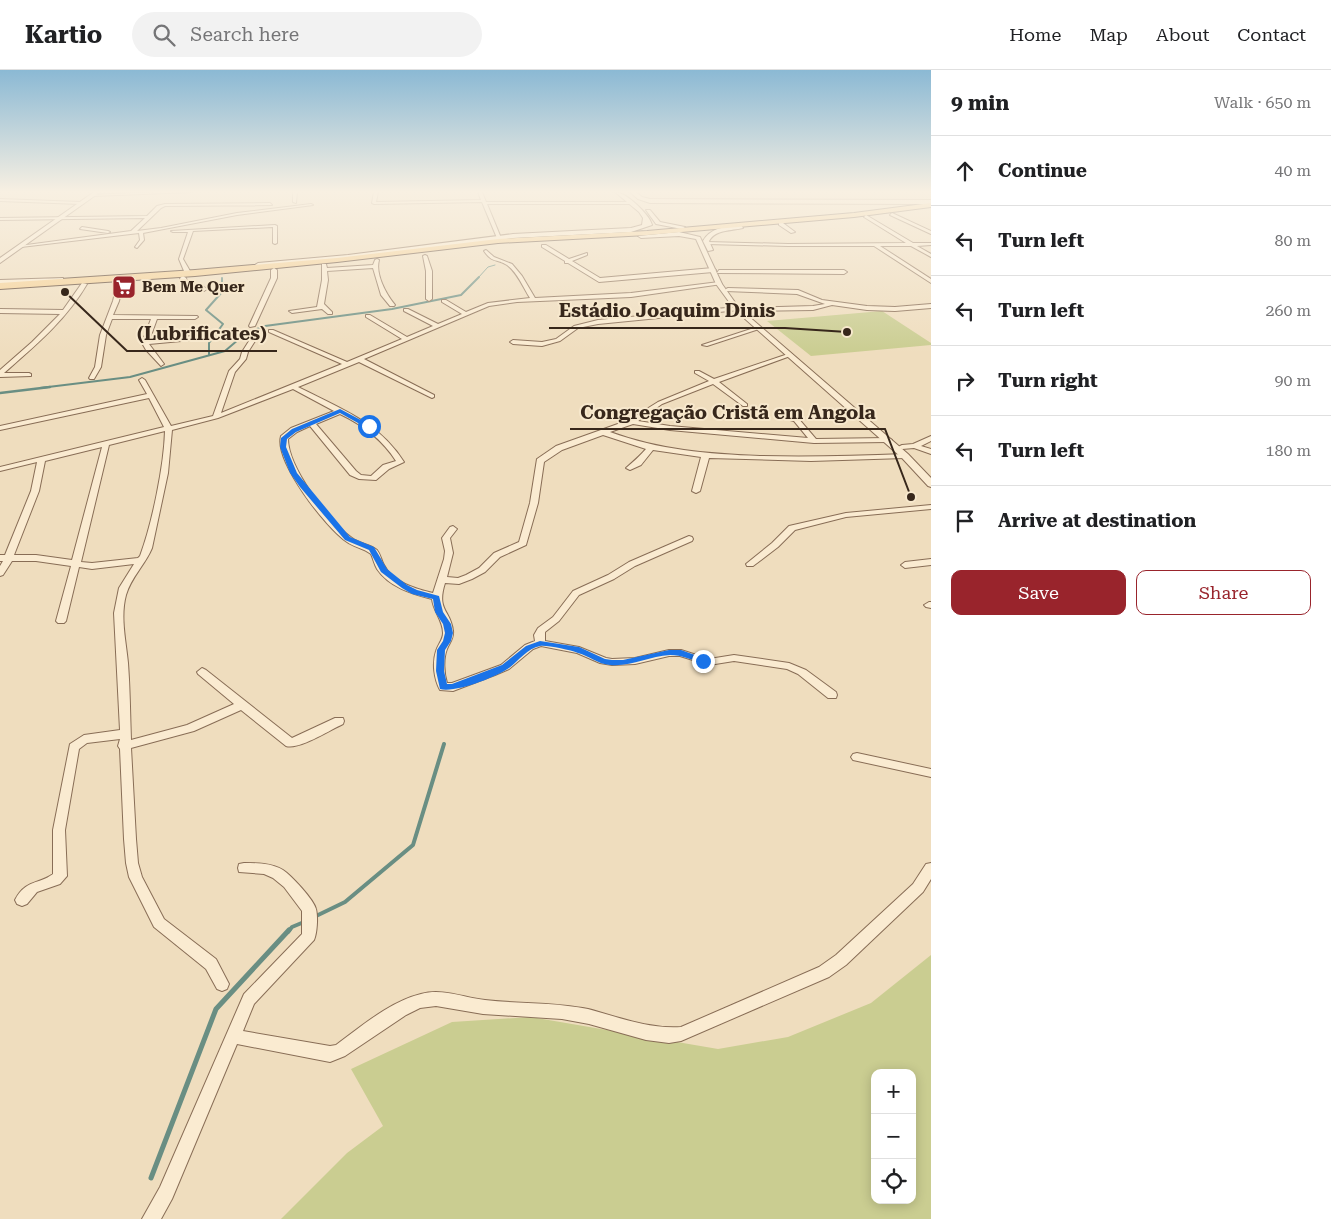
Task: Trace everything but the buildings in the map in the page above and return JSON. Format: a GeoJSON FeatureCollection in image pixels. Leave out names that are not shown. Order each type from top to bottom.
{"type":"FeatureCollection","features":[{"type":"Feature","properties":{"kind":"main road"},"geometry":{"type":"LineString","coordinates":[[0,285],[119,280],[346,260],[453,246]]}},
{"type":"Feature","properties":{"kind":"main road"},"geometry":{"type":"LineString","coordinates":[[500,250],[506,248],[507,246]]}},
{"type":"Feature","properties":{"kind":"main road"},"geometry":{"type":"LineString","coordinates":[[531,246],[542,246]]}},
{"type":"Feature","properties":{"kind":"main road"},"geometry":{"type":"LineString","coordinates":[[0,285],[120,282],[185,274],[376,263],[425,256],[546,246]]}},
{"type":"Feature","properties":{"kind":"street"},"geometry":{"type":"LineString","coordinates":[[0,261],[21,246],[28,246]]}},
{"type":"Feature","properties":{"kind":"street"},"geometry":{"type":"LineString","coordinates":[[186,246],[181,259],[188,290],[204,290]]}},
{"type":"Feature","properties":{"kind":"street"},"geometry":{"type":"LineString","coordinates":[[0,285],[185,274],[443,246]]}},
{"type":"Feature","properties":{"kind":"street"},"geometry":{"type":"LineString","coordinates":[[542,246],[566,262],[601,281],[716,271],[844,272]]}},
{"type":"Feature","properties":{"kind":"street"},"geometry":{"type":"LineString","coordinates":[[703,246],[716,271],[740,309],[931,471]]}},
{"type":"Feature","properties":{"kind":"street"},"geometry":{"type":"LineString","coordinates":[[708,246],[719,284],[740,309],[759,328],[888,440],[931,484]]}},
{"type":"Feature","properties":{"kind":"street"},"geometry":{"type":"LineString","coordinates":[[877,246],[931,281]]}},
{"type":"Feature","properties":{"kind":"street"},"geometry":{"type":"LineString","coordinates":[[914,246],[931,256]]}},
{"type":"Feature","properties":{"kind":"street"},"geometry":{"type":"LineString","coordinates":[[486,251],[491,259],[509,265],[517,273],[533,299]]}},
{"type":"Feature","properties":{"kind":"street"},"geometry":{"type":"LineString","coordinates":[[566,262],[585,254]]}},
{"type":"Feature","properties":{"kind":"street"},"geometry":{"type":"LineString","coordinates":[[425,256],[430,270],[429,299]]}},
{"type":"Feature","properties":{"kind":"street"},"geometry":{"type":"LineString","coordinates":[[376,263],[384,295],[392,305]]}},
{"type":"Feature","properties":{"kind":"street"},"geometry":{"type":"LineString","coordinates":[[292,311],[320,308],[322,305],[324,267]]}},
{"type":"Feature","properties":{"kind":"street"},"geometry":{"type":"LineString","coordinates":[[252,326],[274,278],[274,270]]}},
{"type":"Feature","properties":{"kind":"street"},"geometry":{"type":"LineString","coordinates":[[919,272],[931,272]]}},
{"type":"Feature","properties":{"kind":"street"},"geometry":{"type":"LineString","coordinates":[[92,378],[98,368],[103,335],[116,302],[120,282]]}},
{"type":"Feature","properties":{"kind":"street"},"geometry":{"type":"LineString","coordinates":[[0,374],[74,303],[84,284]]}},
{"type":"Feature","properties":{"kind":"street"},"geometry":{"type":"LineString","coordinates":[[0,469],[169,430],[216,417],[293,387],[488,304],[533,299],[616,296],[719,284]]}},
{"type":"Feature","properties":{"kind":"street"},"geometry":{"type":"LineString","coordinates":[[728,290],[798,292],[818,302],[885,309],[931,306]]}},
{"type":"Feature","properties":{"kind":"street"},"geometry":{"type":"LineString","coordinates":[[444,301],[464,313]]}},
{"type":"Feature","properties":{"kind":"street"},"geometry":{"type":"LineString","coordinates":[[906,303],[912,308]]}},
{"type":"Feature","properties":{"kind":"street"},"geometry":{"type":"LineString","coordinates":[[513,342],[542,344],[558,340],[576,327],[616,320],[740,309],[813,308],[825,307],[830,304]]}},
{"type":"Feature","properties":{"kind":"street"},"geometry":{"type":"LineString","coordinates":[[322,305],[330,313]]}},
{"type":"Feature","properties":{"kind":"street"},"geometry":{"type":"LineString","coordinates":[[406,310],[437,326]]}},
{"type":"Feature","properties":{"kind":"street"},"geometry":{"type":"LineString","coordinates":[[0,311],[64,312]]}},
{"type":"Feature","properties":{"kind":"street"},"geometry":{"type":"LineString","coordinates":[[110,317],[195,316]]}},
{"type":"Feature","properties":{"kind":"street"},"geometry":{"type":"LineString","coordinates":[[368,316],[406,339]]}},
{"type":"Feature","properties":{"kind":"street"},"geometry":{"type":"LineString","coordinates":[[155,317],[145,343],[161,364]]}},
{"type":"Feature","properties":{"kind":"street"},"geometry":{"type":"LineString","coordinates":[[616,320],[620,327]]}},
{"type":"Feature","properties":{"kind":"street"},"geometry":{"type":"LineString","coordinates":[[705,345],[759,328]]}},
{"type":"Feature","properties":{"kind":"street"},"geometry":{"type":"LineString","coordinates":[[271,331],[347,364]]}},
{"type":"Feature","properties":{"kind":"street"},"geometry":{"type":"LineString","coordinates":[[216,417],[232,371],[243,359],[252,341],[251,335]]}},
{"type":"Feature","properties":{"kind":"street"},"geometry":{"type":"LineString","coordinates":[[145,343],[192,338]]}},
{"type":"Feature","properties":{"kind":"street"},"geometry":{"type":"LineString","coordinates":[[442,580],[464,580],[482,570],[497,555],[523,543],[534,503],[540,461],[559,448],[632,422],[660,404],[714,381],[790,355]]}},
{"type":"Feature","properties":{"kind":"street"},"geometry":{"type":"LineString","coordinates":[[358,359],[432,396]]}},
{"type":"Feature","properties":{"kind":"street"},"geometry":{"type":"LineString","coordinates":[[696,372],[714,381],[745,405]]}},
{"type":"Feature","properties":{"kind":"street"},"geometry":{"type":"LineString","coordinates":[[0,374],[29,375]]}},
{"type":"Feature","properties":{"kind":"street"},"geometry":{"type":"LineString","coordinates":[[142,380],[169,430],[167,455],[153,526],[145,554],[128,579],[121,597],[119,615],[123,669],[124,740],[132,863],[136,877],[159,923],[211,964],[222,984]]}},
{"type":"Feature","properties":{"kind":"street"},"geometry":{"type":"LineString","coordinates":[[293,387],[369,426],[400,462],[386,467],[373,478],[359,477],[353,473],[312,424]]}},
{"type":"Feature","properties":{"kind":"street"},"geometry":{"type":"LineString","coordinates":[[0,428],[151,395]]}},
{"type":"Feature","properties":{"kind":"street"},"geometry":{"type":"LineString","coordinates":[[340,411],[294,430],[287,435],[283,442],[293,473],[347,539],[372,549],[376,553],[380,566],[412,591],[436,597]]}},
{"type":"Feature","properties":{"kind":"street"},"geometry":{"type":"LineString","coordinates":[[777,415],[796,419],[814,441]]}},
{"type":"Feature","properties":{"kind":"street"},"geometry":{"type":"LineString","coordinates":[[632,422],[670,428],[814,441],[888,440]]}},
{"type":"Feature","properties":{"kind":"street"},"geometry":{"type":"LineString","coordinates":[[605,433],[627,442],[651,448],[705,457],[834,460],[905,456]]}},
{"type":"Feature","properties":{"kind":"street"},"geometry":{"type":"LineString","coordinates":[[916,446],[931,438]]}},
{"type":"Feature","properties":{"kind":"street"},"geometry":{"type":"LineString","coordinates":[[61,621],[106,444]]}},
{"type":"Feature","properties":{"kind":"street"},"geometry":{"type":"LineString","coordinates":[[902,446],[916,446],[931,452]]}},
{"type":"Feature","properties":{"kind":"street"},"geometry":{"type":"LineString","coordinates":[[630,468],[638,463],[651,448]]}},
{"type":"Feature","properties":{"kind":"street"},"geometry":{"type":"LineString","coordinates":[[696,491],[705,457]]}},
{"type":"Feature","properties":{"kind":"street"},"geometry":{"type":"LineString","coordinates":[[0,573],[4,557],[35,491],[41,460]]}},
{"type":"Feature","properties":{"kind":"street"},"geometry":{"type":"LineString","coordinates":[[750,564],[775,545],[792,528],[846,515],[931,507]]}},
{"type":"Feature","properties":{"kind":"street"},"geometry":{"type":"LineString","coordinates":[[453,529],[446,538],[450,552],[436,597],[439,612],[447,624],[449,633],[447,641],[441,650],[440,671],[444,687],[453,687],[491,674],[505,667],[529,648],[540,643],[579,650],[604,661],[612,662],[623,663],[669,652],[681,653],[709,662],[734,658],[789,666],[802,672],[832,695]]}},
{"type":"Feature","properties":{"kind":"street"},"geometry":{"type":"LineString","coordinates":[[540,643],[539,635],[541,630],[556,619],[576,593],[611,577],[632,564],[690,539]]}},
{"type":"Feature","properties":{"kind":"street"},"geometry":{"type":"LineString","coordinates":[[4,557],[36,558],[76,565],[101,565],[139,561]]}},
{"type":"Feature","properties":{"kind":"street"},"geometry":{"type":"LineString","coordinates":[[906,565],[931,562]]}},
{"type":"Feature","properties":{"kind":"street"},"geometry":{"type":"LineString","coordinates":[[202,672],[288,742],[292,743],[339,721]]}},
{"type":"Feature","properties":{"kind":"street"},"geometry":{"type":"LineString","coordinates":[[22,900],[32,888],[55,880],[60,876],[59,830],[63,798],[74,748],[84,739],[124,740],[190,728],[242,705]]}},
{"type":"Feature","properties":{"kind":"street"},"geometry":{"type":"LineString","coordinates":[[857,756],[931,772]]}},
{"type":"Feature","properties":{"kind":"street"},"geometry":{"type":"LineString","coordinates":[[151,1219],[166,1192],[249,999],[306,940],[310,930],[309,909],[288,883],[278,874],[264,870],[244,868]]}},
{"type":"Feature","properties":{"kind":"street"},"geometry":{"type":"LineString","coordinates":[[232,1036],[330,1054],[340,1051],[406,1007],[420,1001],[444,998],[485,1007],[569,1012],[657,1035],[681,1034],[824,972],[841,960],[918,888],[931,868]]}},
{"type":"Feature","properties":{"kind":"green space"},"geometry":{"type":"Polygon","coordinates":[[[882,311],[931,343],[931,345],[811,356],[767,321],[882,311]]]}},
{"type":"Feature","properties":{"kind":"green space"},"geometry":{"type":"Polygon","coordinates":[[[931,955],[931,1219],[281,1219],[347,1153],[383,1126],[351,1069],[452,1022],[531,1017],[718,1049],[788,1037],[871,1003],[931,955]]]}},
{"type":"Feature","properties":{"kind":"waterway"},"geometry":{"type":"LineString","coordinates":[[478,278],[488,267],[495,265]]}},
{"type":"Feature","properties":{"kind":"waterway"},"geometry":{"type":"LineString","coordinates":[[209,355],[209,343],[223,324],[206,310],[222,292],[222,278]]}},
{"type":"Feature","properties":{"kind":"waterway"},"geometry":{"type":"LineString","coordinates":[[40,388],[130,377],[225,351],[246,333],[265,326],[392,309],[461,295],[478,278]]}},
{"type":"Feature","properties":{"kind":"waterway"},"geometry":{"type":"LineString","coordinates":[[0,393],[50,387]]}},
{"type":"Feature","properties":{"kind":"waterway"},"geometry":{"type":"LineString","coordinates":[[314,917],[345,902],[413,845],[444,744]]}},
{"type":"Feature","properties":{"kind":"waterway"},"geometry":{"type":"LineString","coordinates":[[288,932],[292,927],[304,922]]}},
{"type":"Feature","properties":{"kind":"waterway"},"geometry":{"type":"LineString","coordinates":[[151,1178],[216,1009],[289,930]]}},
{"type":"Feature","properties":{"kind":"place","name":"Bem Me Quer"},"geometry":{"type":"Point","coordinates":[124,287]}},
{"type":"Feature","properties":{"kind":"place","name":"(Lubrificates)"},"geometry":{"type":"Point","coordinates":[65,292]}},
{"type":"Feature","properties":{"kind":"place","name":"Estádio Joaquim Dinis"},"geometry":{"type":"Point","coordinates":[847,332]}},
{"type":"Feature","properties":{"kind":"place","name":"Congregação Cristã em Angola"},"geometry":{"type":"Point","coordinates":[911,497]}},
{"type":"Feature","properties":{"kind":"route"},"geometry":{"type":"LineString","coordinates":[[369,426],[340,411],[294,430],[284,438],[283,447],[293,473],[302,486],[347,539],[372,549],[376,553],[380,566],[404,586],[414,592],[436,597],[439,612],[447,624],[449,633],[447,641],[441,650],[440,671],[444,687],[453,687],[491,674],[505,667],[535,644],[540,643],[579,650],[598,659],[612,662],[635,661],[669,652],[681,653],[703,661]]}}]}
